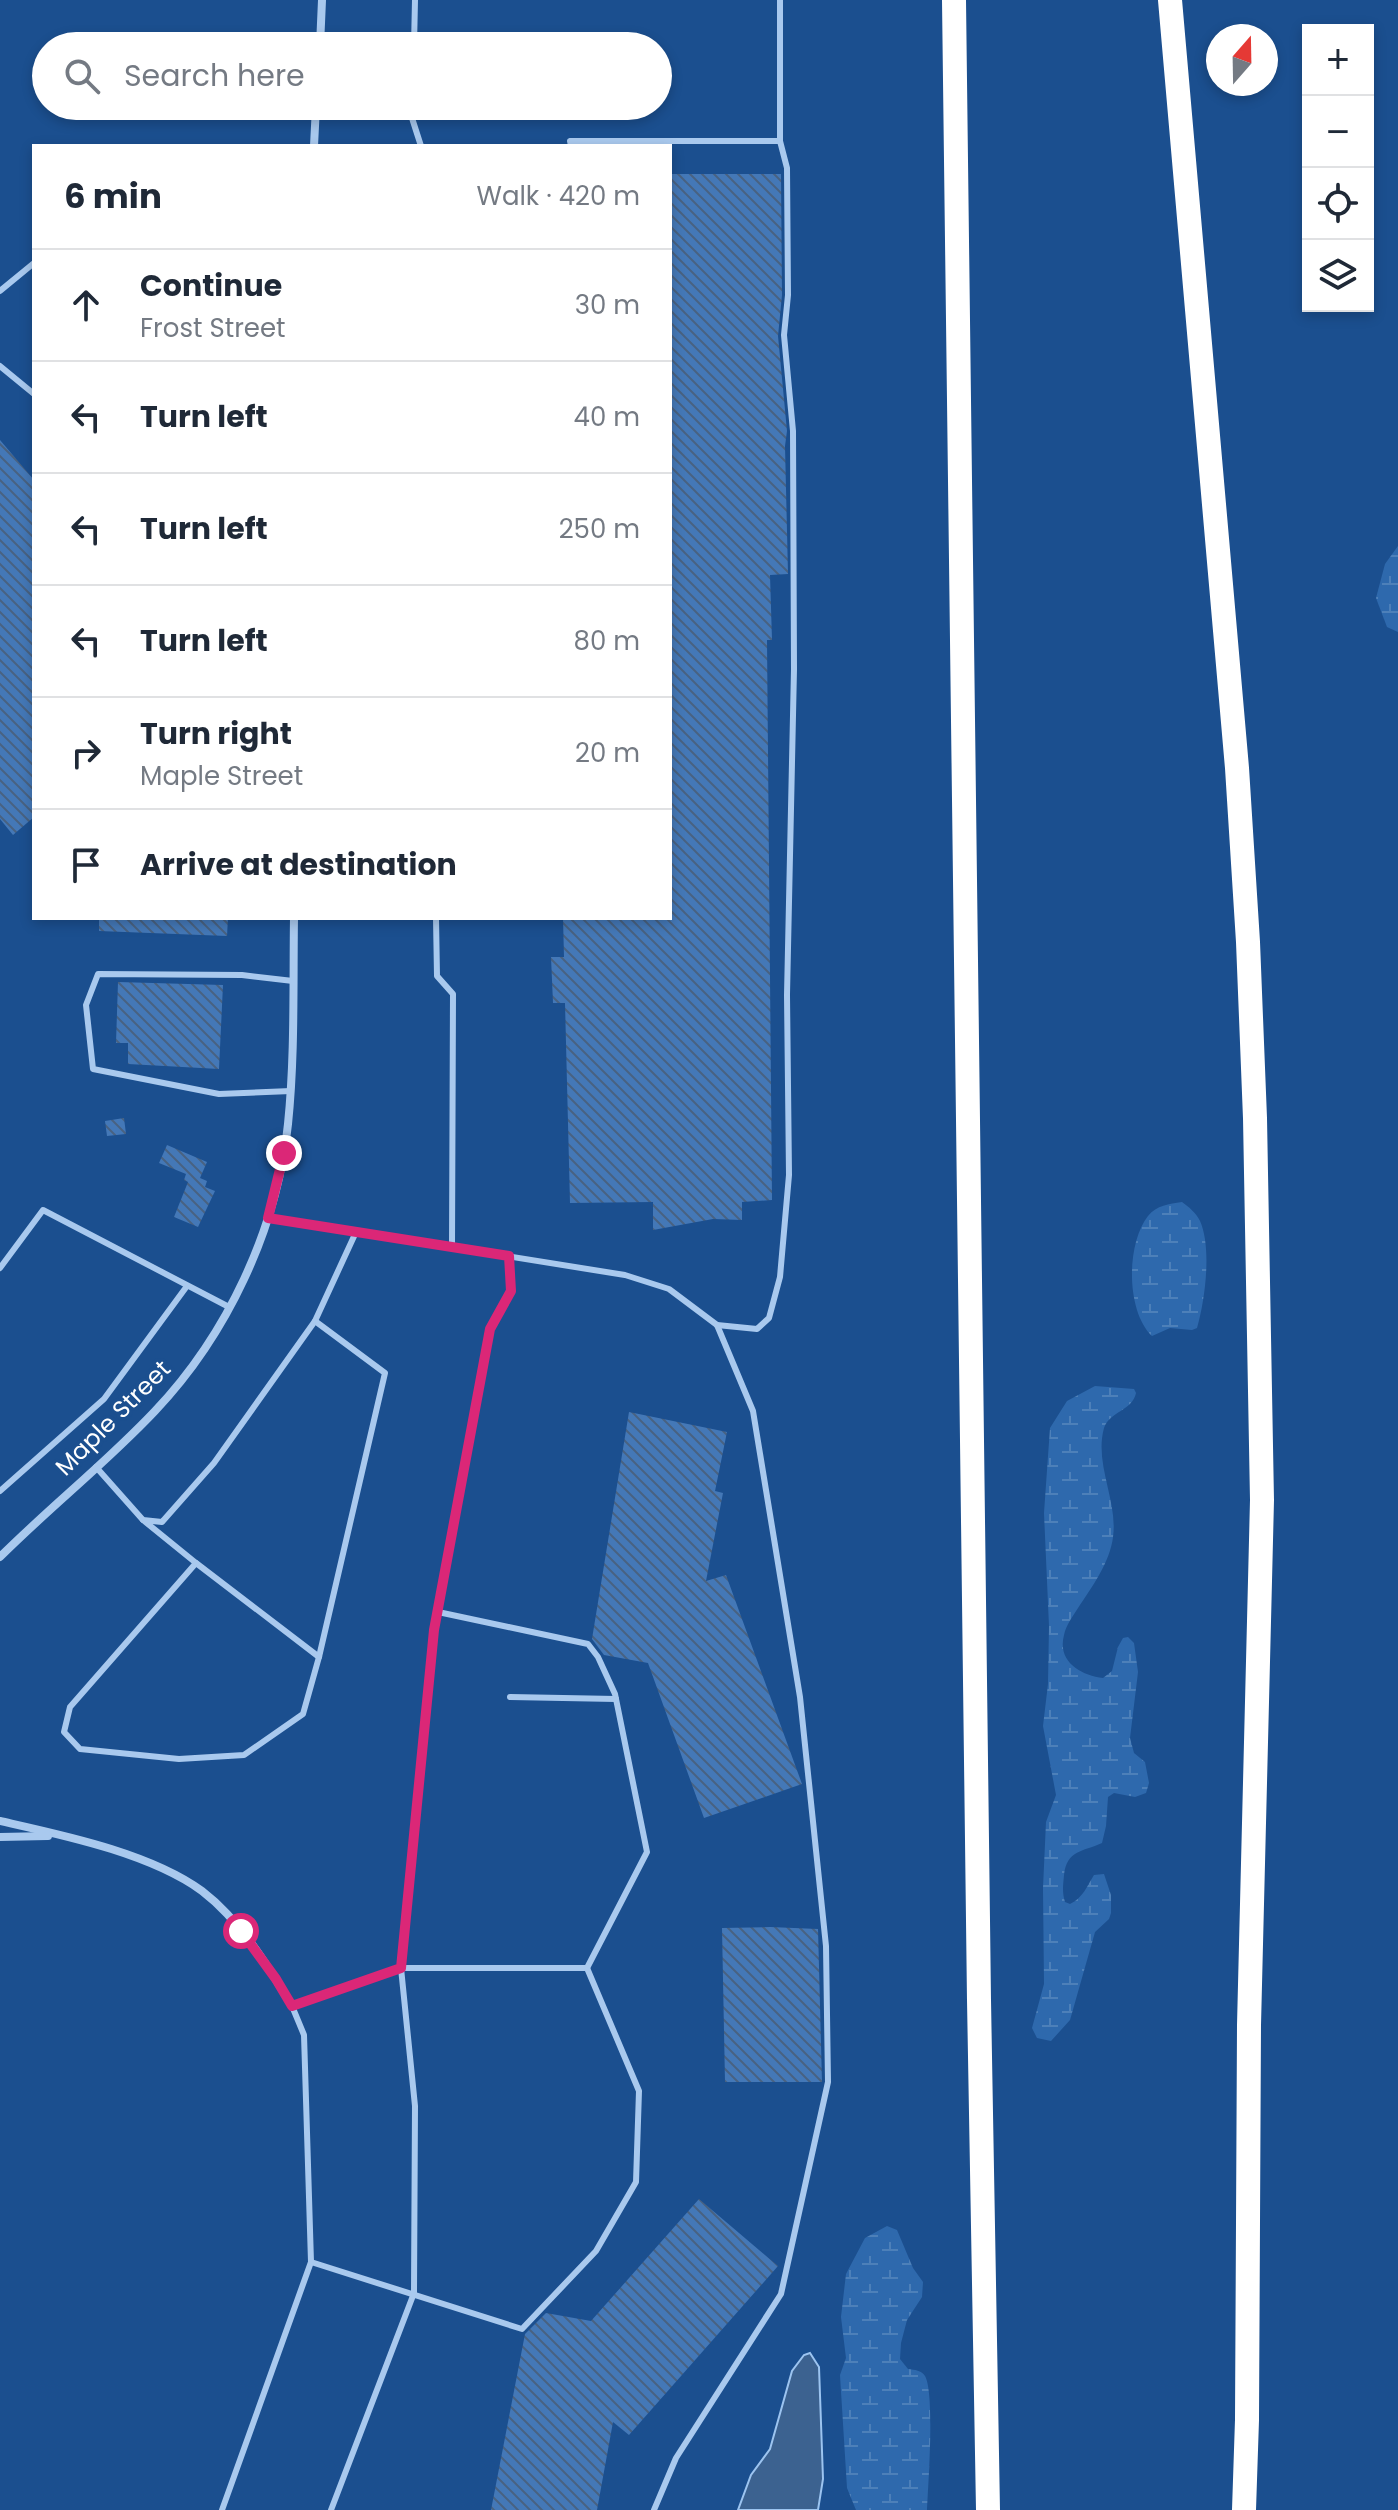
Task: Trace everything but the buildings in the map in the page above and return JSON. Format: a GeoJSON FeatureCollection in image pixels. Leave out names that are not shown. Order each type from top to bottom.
{"type":"FeatureCollection","features":[{"type":"Feature","properties":{"kind":"highway"},"geometry":{"type":"LineString","coordinates":[[954,0],[988,2510]]}},
{"type":"Feature","properties":{"kind":"highway"},"geometry":{"type":"LineString","coordinates":[[1170,0],[1239,796],[1254,1090],[1262,1500],[1249,2025],[1244,2510]]}},
{"type":"Feature","properties":{"kind":"street"},"geometry":{"type":"LineString","coordinates":[[321,32],[322,0]]}},
{"type":"Feature","properties":{"kind":"street"},"geometry":{"type":"LineString","coordinates":[[314,144],[315,120]]}},
{"type":"Feature","properties":{"kind":"street","name":"Maple Street"},"geometry":{"type":"LineString","coordinates":[[0,1557],[137,1429],[175,1387],[209,1340],[246,1272],[268,1218],[284,1153],[291,1091],[294,920]]}},
{"type":"Feature","properties":{"kind":"street"},"geometry":{"type":"LineString","coordinates":[[0,1821],[138,1859],[201,1891],[241,1931],[292,2006]]}},
{"type":"Feature","properties":{"kind":"street"},"geometry":{"type":"LineString","coordinates":[[0,1837],[61,1836]]}},
{"type":"Feature","properties":{"kind":"lane"},"geometry":{"type":"LineString","coordinates":[[414,32],[415,0]]}},
{"type":"Feature","properties":{"kind":"lane"},"geometry":{"type":"LineString","coordinates":[[717,1325],[757,1329],[769,1318],[780,1277],[789,1175],[787,995],[794,669],[793,431],[784,335],[788,295],[787,168],[780,141],[780,0]]}},
{"type":"Feature","properties":{"kind":"lane"},"geometry":{"type":"LineString","coordinates":[[413,120],[420,144]]}},
{"type":"Feature","properties":{"kind":"lane"},"geometry":{"type":"LineString","coordinates":[[571,144],[570,141],[780,141]]}},
{"type":"Feature","properties":{"kind":"lane"},"geometry":{"type":"LineString","coordinates":[[0,291],[32,265]]}},
{"type":"Feature","properties":{"kind":"lane"},"geometry":{"type":"LineString","coordinates":[[0,366],[32,392]]}},
{"type":"Feature","properties":{"kind":"lane"},"geometry":{"type":"LineString","coordinates":[[436,920],[437,976],[453,994],[452,1247]]}},
{"type":"Feature","properties":{"kind":"lane"},"geometry":{"type":"LineString","coordinates":[[291,1091],[219,1094],[93,1069],[86,1005],[98,974],[242,975],[293,981]]}},
{"type":"Feature","properties":{"kind":"lane"},"geometry":{"type":"LineString","coordinates":[[0,1268],[43,1210],[229,1307]]}},
{"type":"Feature","properties":{"kind":"lane"},"geometry":{"type":"LineString","coordinates":[[268,1218],[625,1275],[669,1289],[717,1325],[753,1411],[800,1697],[826,1946],[828,2082],[781,2294],[676,2458],[654,2510]]}},
{"type":"Feature","properties":{"kind":"lane"},"geometry":{"type":"LineString","coordinates":[[143,1520],[162,1522],[214,1463],[315,1321],[356,1232]]}},
{"type":"Feature","properties":{"kind":"lane"},"geometry":{"type":"LineString","coordinates":[[331,2510],[414,2293],[415,2106],[401,1968],[438,1612],[490,1329],[511,1291],[509,1256]]}},
{"type":"Feature","properties":{"kind":"lane"},"geometry":{"type":"LineString","coordinates":[[0,1491],[104,1399],[187,1286]]}},
{"type":"Feature","properties":{"kind":"lane"},"geometry":{"type":"LineString","coordinates":[[196,1563],[70,1707],[64,1732],[80,1749],[179,1759],[244,1755],[303,1714],[385,1373],[315,1321]]}},
{"type":"Feature","properties":{"kind":"lane"},"geometry":{"type":"LineString","coordinates":[[96,1466],[143,1520],[319,1657]]}},
{"type":"Feature","properties":{"kind":"lane"},"geometry":{"type":"LineString","coordinates":[[438,1612],[588,1644],[598,1657],[616,1699],[647,1852],[587,1968]]}},
{"type":"Feature","properties":{"kind":"lane"},"geometry":{"type":"LineString","coordinates":[[510,1697],[616,1699]]}},
{"type":"Feature","properties":{"kind":"lane"},"geometry":{"type":"LineString","coordinates":[[222,2510],[311,2262],[304,2035],[292,2006],[401,1968],[587,1968]]}},
{"type":"Feature","properties":{"kind":"lane"},"geometry":{"type":"LineString","coordinates":[[311,2262],[522,2329],[596,2251],[636,2182],[639,2091],[587,1968]]}},
{"type":"Feature","properties":{"kind":"green space"},"geometry":{"type":"Polygon","coordinates":[[[1398,546],[1398,632],[1387,627],[1376,598],[1385,564],[1398,546]]]}},
{"type":"Feature","properties":{"kind":"green space"},"geometry":{"type":"Polygon","coordinates":[[[1182,1202],[1192,1210],[1204,1232],[1206,1274],[1200,1316],[1197,1328],[1170,1328],[1152,1336],[1137,1311],[1134,1294],[1132,1277],[1136,1243],[1141,1228],[1155,1209],[1182,1202]]]}},
{"type":"Feature","properties":{"kind":"green space"},"geometry":{"type":"Polygon","coordinates":[[[1095,1386],[1134,1389],[1136,1393],[1130,1404],[1111,1418],[1104,1428],[1102,1455],[1114,1523],[1113,1537],[1104,1565],[1065,1631],[1064,1652],[1079,1670],[1103,1678],[1112,1671],[1123,1638],[1128,1637],[1134,1643],[1138,1672],[1130,1738],[1134,1753],[1145,1762],[1149,1783],[1146,1793],[1135,1797],[1114,1793],[1108,1797],[1102,1843],[1077,1853],[1068,1861],[1064,1875],[1065,1902],[1070,1904],[1078,1898],[1094,1875],[1104,1874],[1111,1895],[1111,1913],[1095,1932],[1070,2020],[1051,2041],[1037,2038],[1032,2028],[1044,1984],[1046,1822],[1056,1795],[1043,1726],[1048,1684],[1049,1626],[1044,1513],[1050,1428],[1067,1401],[1095,1386]]]}},
{"type":"Feature","properties":{"kind":"green space"},"geometry":{"type":"Polygon","coordinates":[[[887,2226],[897,2230],[913,2268],[923,2282],[922,2297],[907,2320],[900,2359],[908,2369],[923,2374],[928,2386],[930,2441],[927,2510],[856,2510],[847,2488],[840,2375],[846,2358],[841,2317],[846,2274],[865,2238],[887,2226]]]}},
{"type":"Feature","properties":{"kind":"shaded area"},"geometry":{"type":"Polygon","coordinates":[[[810,2353],[819,2367],[823,2479],[818,2510],[738,2510],[751,2475],[770,2449],[792,2371],[804,2355],[810,2353]]]}},
{"type":"Feature","properties":{"kind":"route"},"geometry":{"type":"LineString","coordinates":[[241,1931],[292,2006],[401,1968],[434,1630],[490,1329],[511,1291],[509,1256],[268,1218],[284,1153]]}}]}
